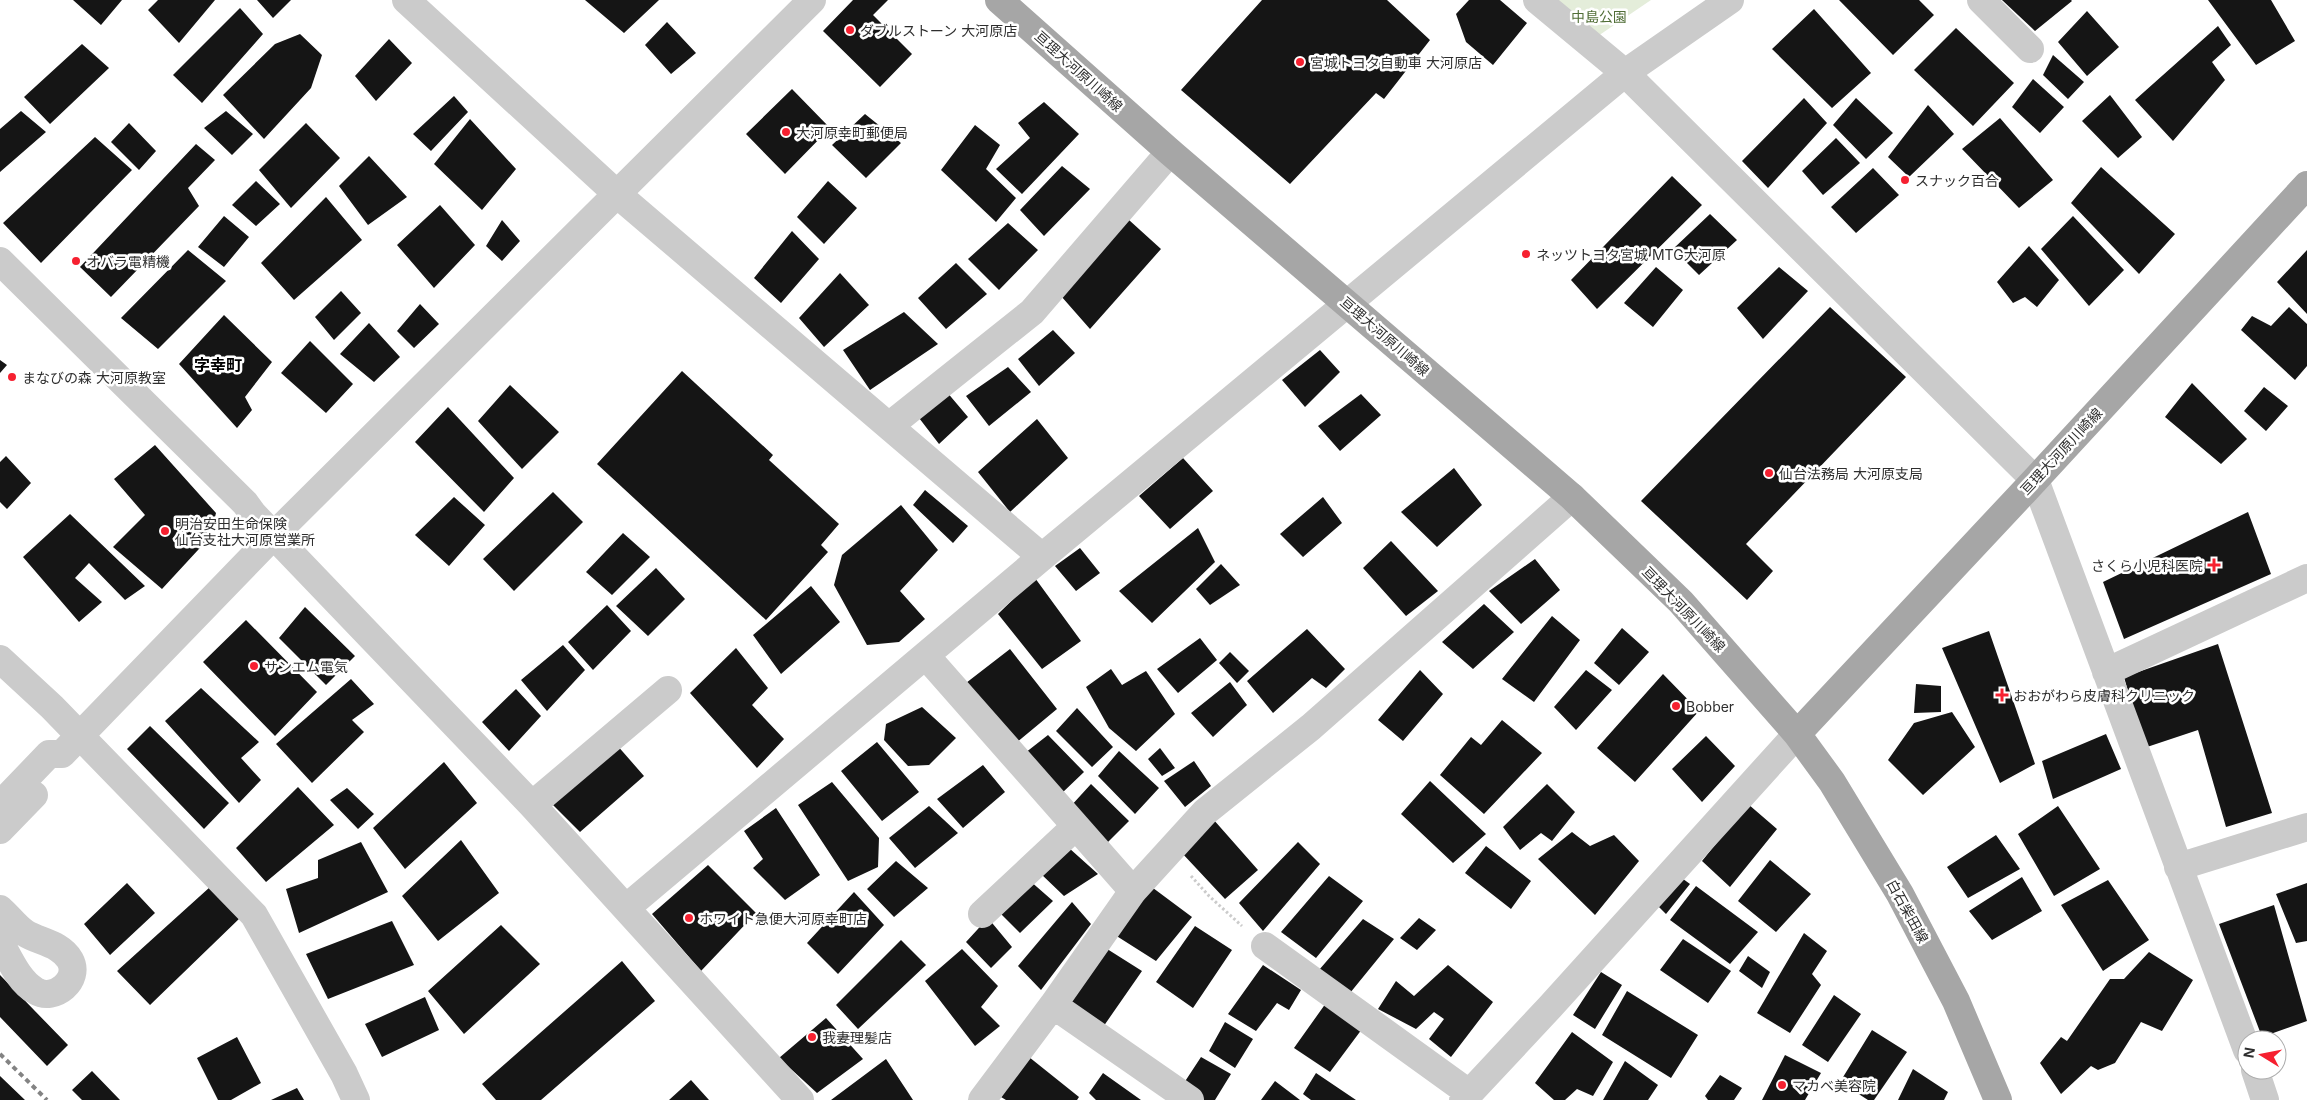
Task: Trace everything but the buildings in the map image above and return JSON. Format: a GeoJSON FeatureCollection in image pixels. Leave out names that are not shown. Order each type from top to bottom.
{"type":"FeatureCollection","features":[{"type":"Feature","properties":{"kind":"main road","name":"亘理大河原川崎線"},"geometry":{"type":"LineString","coordinates":[[999,0],[1170,152],[1572,497],[1681,602],[1797,734],[2307,185]]}},
{"type":"Feature","properties":{"kind":"main road","name":"白石柴田線"},"geometry":{"type":"LineString","coordinates":[[1797,734],[1832,782],[1900,894],[1956,1001],[1998,1100]]}},
{"type":"Feature","properties":{"kind":"street"},"geometry":{"type":"LineString","coordinates":[[406,0],[617,194],[1042,557]]}},
{"type":"Feature","properties":{"kind":"street"},"geometry":{"type":"LineString","coordinates":[[0,805],[49,754],[71,745],[274,535],[812,0]]}},
{"type":"Feature","properties":{"kind":"street"},"geometry":{"type":"LineString","coordinates":[[1536,0],[1625,73],[2035,480],[2239,1030]]}},
{"type":"Feature","properties":{"kind":"street"},"geometry":{"type":"LineString","coordinates":[[626,908],[1042,557],[1625,73],[1730,0]]}},
{"type":"Feature","properties":{"kind":"street"},"geometry":{"type":"LineString","coordinates":[[1981,0],[2030,48]]}},
{"type":"Feature","properties":{"kind":"street"},"geometry":{"type":"LineString","coordinates":[[889,426],[1032,312],[1170,152]]}},
{"type":"Feature","properties":{"kind":"street"},"geometry":{"type":"LineString","coordinates":[[0,261],[245,503],[253,514],[532,805],[626,908],[785,1095]]}},
{"type":"Feature","properties":{"kind":"street"},"geometry":{"type":"LineString","coordinates":[[982,1100],[1053,1005],[1133,891],[1205,812],[1311,727],[1572,497]]}},
{"type":"Feature","properties":{"kind":"street"},"geometry":{"type":"LineString","coordinates":[[2106,672],[2307,578]]}},
{"type":"Feature","properties":{"kind":"street"},"geometry":{"type":"LineString","coordinates":[[926,656],[1133,891]]}},
{"type":"Feature","properties":{"kind":"street"},"geometry":{"type":"LineString","coordinates":[[0,659],[71,745],[254,915],[344,1074],[356,1100]]}},
{"type":"Feature","properties":{"kind":"street"},"geometry":{"type":"LineString","coordinates":[[532,805],[668,690]]}},
{"type":"Feature","properties":{"kind":"street"},"geometry":{"type":"LineString","coordinates":[[1265,946],[1466,1097],[1797,734]]}},
{"type":"Feature","properties":{"kind":"street"},"geometry":{"type":"LineString","coordinates":[[0,830],[64,765],[71,745]]}},
{"type":"Feature","properties":{"kind":"street"},"geometry":{"type":"LineString","coordinates":[[2178,867],[2307,826]]}},
{"type":"Feature","properties":{"kind":"street"},"geometry":{"type":"LineString","coordinates":[[982,914],[1075,827]]}},
{"type":"Feature","properties":{"kind":"street"},"geometry":{"type":"LineString","coordinates":[[0,909],[24,932],[63,952],[70,961],[73,971],[69,981],[60,990],[50,995],[37,992],[20,976],[0,942]]}},
{"type":"Feature","properties":{"kind":"street"},"geometry":{"type":"LineString","coordinates":[[1053,1005],[1190,1100]]}},
{"type":"Feature","properties":{"kind":"street"},"geometry":{"type":"LineString","coordinates":[[2258,1080],[2265,1100]]}},
{"type":"Feature","properties":{"kind":"path"},"geometry":{"type":"LineString","coordinates":[[1169,852],[1209,896],[1265,946]]}},
{"type":"Feature","properties":{"kind":"green space","name":"中島公園"},"geometry":{"type":"Polygon","coordinates":[[[1554,0],[1651,0],[1598,36],[1554,0]]]}},
{"type":"Feature","properties":{"kind":"railway"},"geometry":{"type":"LineString","coordinates":[[0,1054],[47,1100]]}},
{"type":"Feature","properties":{"kind":"place","name":"ダブルストーン 大河原店"},"geometry":{"type":"Point","coordinates":[850,30]}},
{"type":"Feature","properties":{"kind":"place","name":"宮城トヨタ自動車 大河原店"},"geometry":{"type":"Point","coordinates":[1300,62]}},
{"type":"Feature","properties":{"kind":"place","name":"大河原幸町郵便局"},"geometry":{"type":"Point","coordinates":[786,132]}},
{"type":"Feature","properties":{"kind":"place","name":"スナック百合"},"geometry":{"type":"Point","coordinates":[1905,180]}},
{"type":"Feature","properties":{"kind":"place","name":"ネッツトヨタ宮城 MTG大河原"},"geometry":{"type":"Point","coordinates":[1526,254]}},
{"type":"Feature","properties":{"kind":"place","name":"オバラ電精機"},"geometry":{"type":"Point","coordinates":[76,261]}},
{"type":"Feature","properties":{"kind":"place","name":"まなびの森 大河原教室"},"geometry":{"type":"Point","coordinates":[12,377]}},
{"type":"Feature","properties":{"kind":"place","name":"仙台法務局 大河原支局"},"geometry":{"type":"Point","coordinates":[1769,473]}},
{"type":"Feature","properties":{"kind":"place","name":"明治安田生命保険 仙台支社大河原営業所"},"geometry":{"type":"Point","coordinates":[165,531]}},
{"type":"Feature","properties":{"kind":"place","name":"さくら小児科医院"},"geometry":{"type":"Point","coordinates":[2214,565]}},
{"type":"Feature","properties":{"kind":"place","name":"サンエム電気"},"geometry":{"type":"Point","coordinates":[254,666]}},
{"type":"Feature","properties":{"kind":"place","name":"おおがわら皮膚科クリニック"},"geometry":{"type":"Point","coordinates":[2002,695]}},
{"type":"Feature","properties":{"kind":"place","name":"Bobber"},"geometry":{"type":"Point","coordinates":[1676,706]}},
{"type":"Feature","properties":{"kind":"place","name":"ホワイト急便大河原幸町店"},"geometry":{"type":"Point","coordinates":[689,918]}},
{"type":"Feature","properties":{"kind":"place","name":"我妻理髪店"},"geometry":{"type":"Point","coordinates":[812,1037]}},
{"type":"Feature","properties":{"kind":"place","name":"マカベ美容院"},"geometry":{"type":"Point","coordinates":[1782,1085]}},
{"type":"Feature","properties":{"kind":"district","name":"字幸町"},"geometry":{"type":"Point","coordinates":[218,365]}}]}
